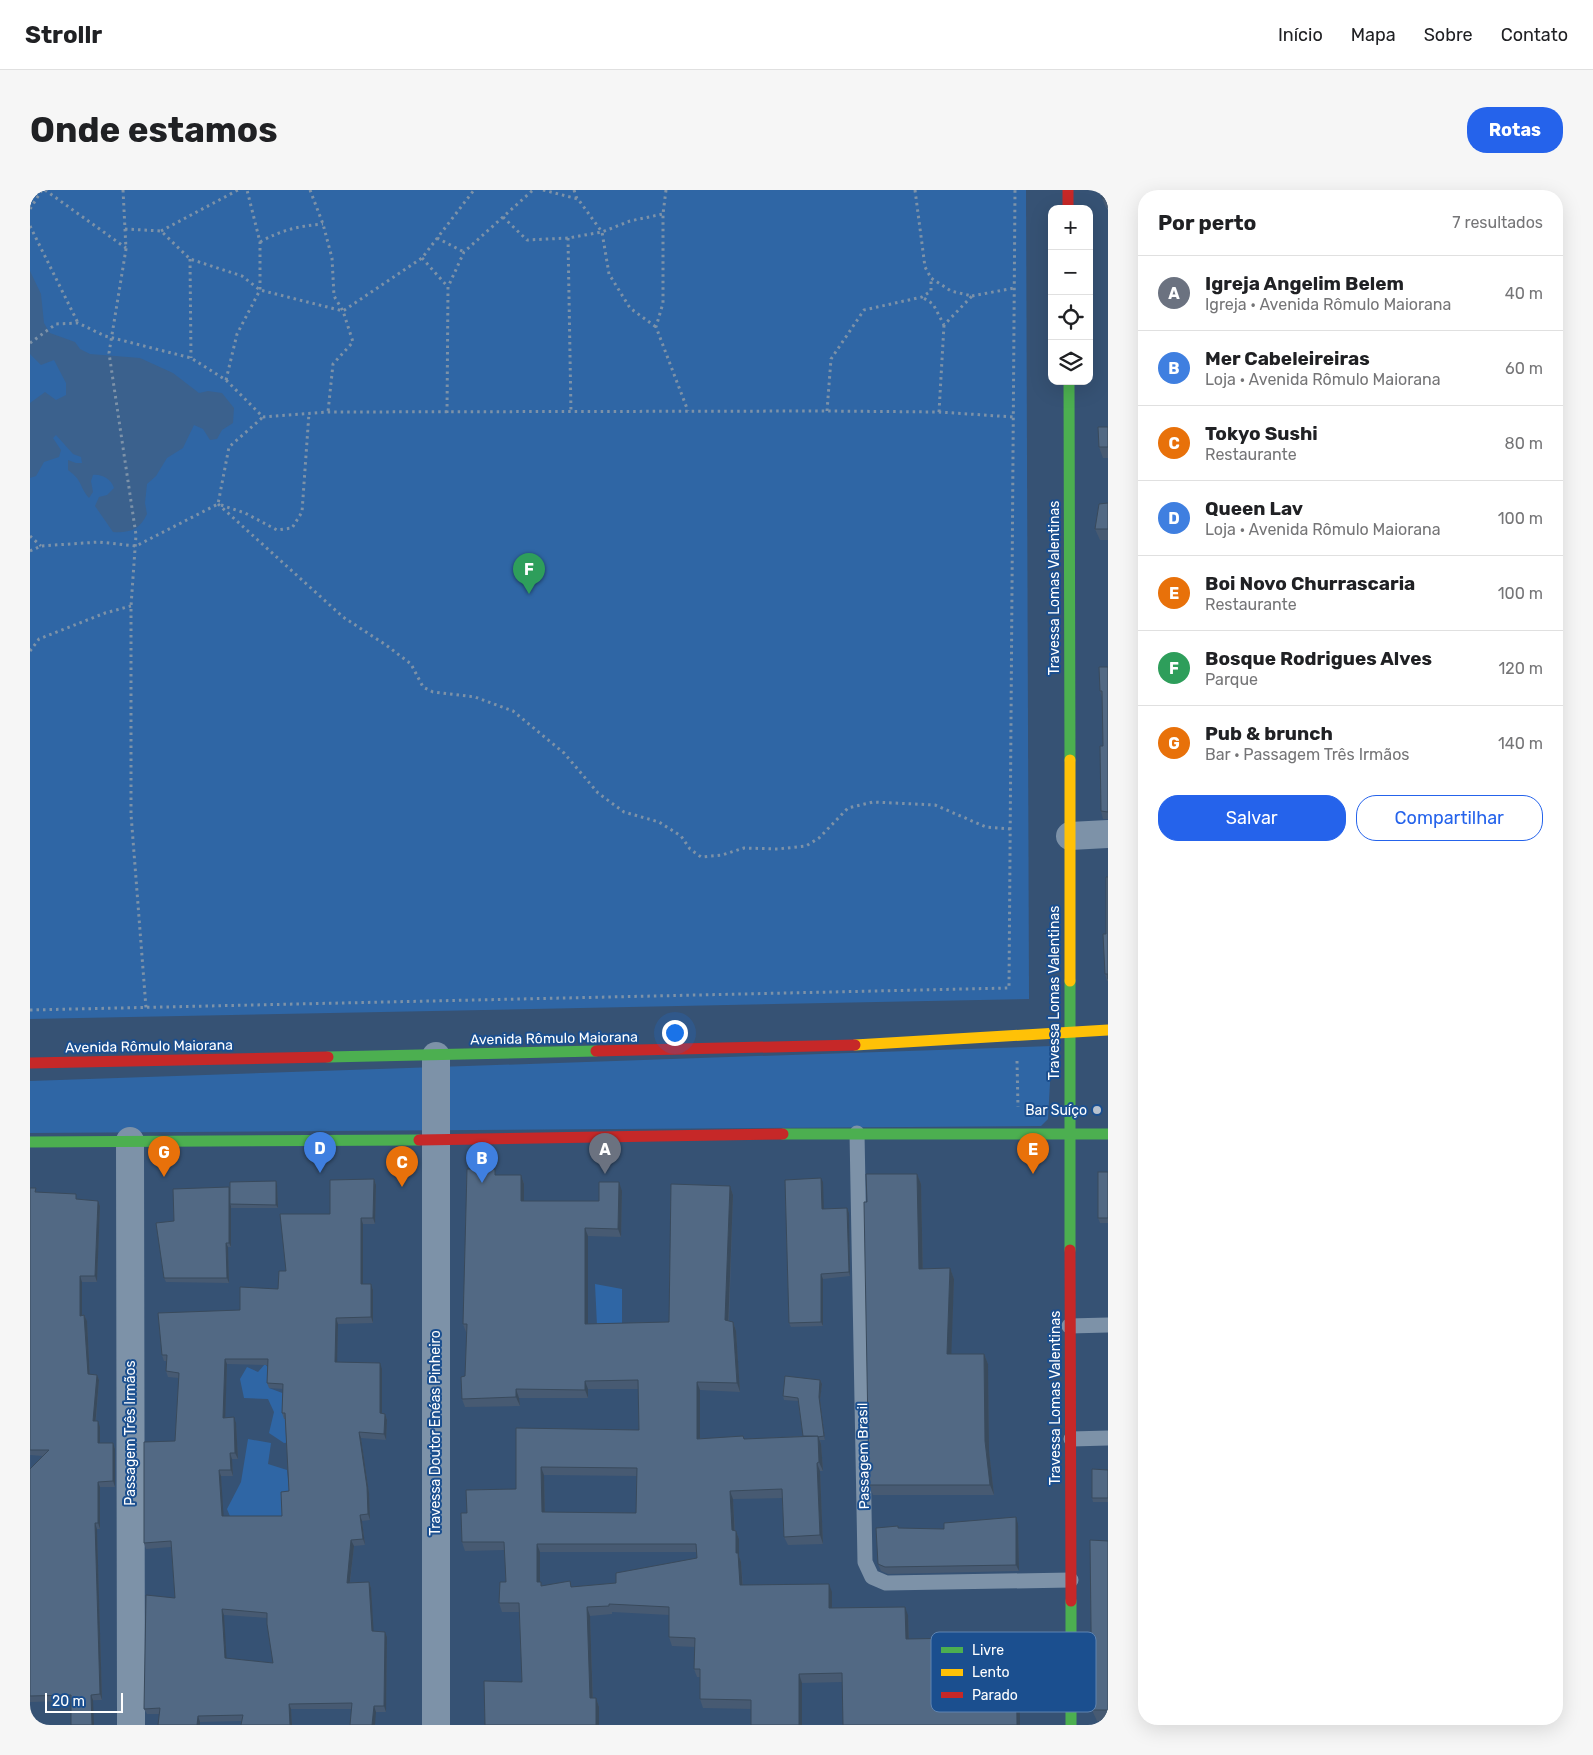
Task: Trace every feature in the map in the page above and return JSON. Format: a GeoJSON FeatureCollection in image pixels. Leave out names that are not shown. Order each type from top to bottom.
{"type":"FeatureCollection","features":[{"type":"Feature","properties":{"kind":"street"},"geometry":{"type":"LineString","coordinates":[[1068,190],[1068,205]]}},
{"type":"Feature","properties":{"kind":"street","name":"Travessa Lomas Valentinas"},"geometry":{"type":"LineString","coordinates":[[1069,385],[1070,836],[1068,1133],[1071,1632]]}},
{"type":"Feature","properties":{"kind":"street"},"geometry":{"type":"LineString","coordinates":[[1070,836],[1108,834]]}},
{"type":"Feature","properties":{"kind":"street","name":"Avenida Rômulo Maiorana"},"geometry":{"type":"LineString","coordinates":[[30,1063],[815,1047],[1108,1030]]}},
{"type":"Feature","properties":{"kind":"street","name":"Travessa Doutor Enéas Pinheiro"},"geometry":{"type":"LineString","coordinates":[[436,1056],[436,1725]]}},
{"type":"Feature","properties":{"kind":"street"},"geometry":{"type":"LineString","coordinates":[[30,1142],[435,1140],[857,1133],[1108,1134]]}},
{"type":"Feature","properties":{"kind":"street","name":"Passagem Três Irmãos"},"geometry":{"type":"LineString","coordinates":[[130,1141],[131,1725]]}},
{"type":"Feature","properties":{"kind":"street","name":"Travessa Lomas Valentinas"},"geometry":{"type":"LineString","coordinates":[[1070,1712],[1070,1725]]}},
{"type":"Feature","properties":{"kind":"lane","name":"Passagem Brasil"},"geometry":{"type":"LineString","coordinates":[[857,1133],[865,1562],[872,1577],[886,1583],[1071,1580]]}},
{"type":"Feature","properties":{"kind":"lane"},"geometry":{"type":"LineString","coordinates":[[1069,1326],[1108,1325]]}},
{"type":"Feature","properties":{"kind":"lane"},"geometry":{"type":"LineString","coordinates":[[1071,1439],[1108,1438]]}},
{"type":"Feature","properties":{"kind":"path"},"geometry":{"type":"LineString","coordinates":[[30,209],[44,190],[126,249]]}},
{"type":"Feature","properties":{"kind":"path"},"geometry":{"type":"LineString","coordinates":[[123,190],[126,249],[109,353],[136,535],[131,606],[131,814],[146,1008]]}},
{"type":"Feature","properties":{"kind":"path"},"geometry":{"type":"LineString","coordinates":[[125,229],[161,230],[238,190]]}},
{"type":"Feature","properties":{"kind":"path"},"geometry":{"type":"LineString","coordinates":[[226,380],[237,334],[260,290],[260,242],[247,190]]}},
{"type":"Feature","properties":{"kind":"path"},"geometry":{"type":"LineString","coordinates":[[310,190],[323,224],[332,258],[334,296],[343,311],[353,342],[333,364],[328,412]]}},
{"type":"Feature","properties":{"kind":"path"},"geometry":{"type":"LineString","coordinates":[[161,230],[190,259],[242,276],[260,290],[343,311],[422,258],[474,190]]}},
{"type":"Feature","properties":{"kind":"path"},"geometry":{"type":"LineString","coordinates":[[447,413],[448,287],[464,252],[533,190]]}},
{"type":"Feature","properties":{"kind":"path"},"geometry":{"type":"LineString","coordinates":[[543,190],[578,199]]}},
{"type":"Feature","properties":{"kind":"path"},"geometry":{"type":"LineString","coordinates":[[574,190],[578,199],[602,232],[609,274],[630,308],[656,328],[688,411]]}},
{"type":"Feature","properties":{"kind":"path"},"geometry":{"type":"LineString","coordinates":[[656,328],[663,303],[663,214],[666,190]]}},
{"type":"Feature","properties":{"kind":"path"},"geometry":{"type":"LineString","coordinates":[[915,190],[925,267],[931,278],[951,291],[972,296],[1014,288]]}},
{"type":"Feature","properties":{"kind":"path"},"geometry":{"type":"LineString","coordinates":[[30,1010],[1010,988],[1015,190]]}},
{"type":"Feature","properties":{"kind":"path"},"geometry":{"type":"LineString","coordinates":[[503,217],[527,240],[568,238],[602,232],[630,221],[663,214]]}},
{"type":"Feature","properties":{"kind":"path"},"geometry":{"type":"LineString","coordinates":[[260,242],[277,232],[299,226],[323,224]]}},
{"type":"Feature","properties":{"kind":"path"},"geometry":{"type":"LineString","coordinates":[[30,226],[78,323]]}},
{"type":"Feature","properties":{"kind":"path"},"geometry":{"type":"LineString","coordinates":[[437,238],[464,252]]}},
{"type":"Feature","properties":{"kind":"path"},"geometry":{"type":"LineString","coordinates":[[568,238],[571,413]]}},
{"type":"Feature","properties":{"kind":"path"},"geometry":{"type":"LineString","coordinates":[[422,258],[448,287]]}},
{"type":"Feature","properties":{"kind":"path"},"geometry":{"type":"LineString","coordinates":[[190,259],[191,358]]}},
{"type":"Feature","properties":{"kind":"path"},"geometry":{"type":"LineString","coordinates":[[827,411],[831,359],[864,310],[922,297],[931,291],[931,278]]}},
{"type":"Feature","properties":{"kind":"path"},"geometry":{"type":"LineString","coordinates":[[944,325],[972,296]]}},
{"type":"Feature","properties":{"kind":"path"},"geometry":{"type":"LineString","coordinates":[[922,297],[933,304],[944,325],[939,412]]}},
{"type":"Feature","properties":{"kind":"path"},"geometry":{"type":"LineString","coordinates":[[30,343],[56,324],[78,323],[111,338],[191,358],[226,380],[263,417]]}},
{"type":"Feature","properties":{"kind":"path"},"geometry":{"type":"LineString","coordinates":[[218,504],[229,447],[263,417],[328,412],[827,411],[939,412],[1014,417]]}},
{"type":"Feature","properties":{"kind":"path"},"geometry":{"type":"LineString","coordinates":[[30,551],[41,546],[99,542],[136,546],[218,504],[245,513],[277,530],[292,528],[302,512],[309,413]]}},
{"type":"Feature","properties":{"kind":"path"},"geometry":{"type":"LineString","coordinates":[[218,504],[343,616],[386,644],[411,664],[423,687],[433,692],[475,697],[513,711],[564,753],[598,793],[624,812],[659,822],[681,836],[690,849],[702,857],[722,855],[744,848],[778,849],[806,846],[819,838],[848,808],[873,802],[935,805],[986,827],[1011,829]]}},
{"type":"Feature","properties":{"kind":"path"},"geometry":{"type":"LineString","coordinates":[[30,536],[41,546]]}},
{"type":"Feature","properties":{"kind":"path"},"geometry":{"type":"LineString","coordinates":[[30,650],[39,639],[131,606]]}},
{"type":"Feature","properties":{"kind":"path"},"geometry":{"type":"LineString","coordinates":[[1017,1035],[1018,1134]]}},
{"type":"Feature","properties":{"kind":"shaded area"},"geometry":{"type":"Polygon","coordinates":[[[30,190],[1026,190],[1029,999],[30,1019],[30,190]]]}},
{"type":"Feature","properties":{"kind":"shaded area"},"geometry":{"type":"Polygon","coordinates":[[[30,271],[41,294],[44,323],[50,333],[75,342],[80,349],[90,354],[140,358],[173,373],[199,393],[208,391],[222,393],[234,408],[233,423],[222,430],[217,439],[210,440],[203,429],[194,425],[183,448],[167,458],[156,476],[147,484],[145,503],[147,514],[141,524],[129,531],[113,532],[95,506],[99,497],[107,495],[114,488],[111,482],[100,475],[93,475],[91,481],[93,492],[89,498],[79,481],[68,470],[68,460],[82,463],[81,457],[73,454],[56,435],[53,438],[61,450],[59,457],[44,462],[36,476],[30,478],[30,403],[45,392],[56,400],[66,395],[66,383],[54,360],[41,365],[30,354],[30,271]]]}},
{"type":"Feature","properties":{"kind":"shaded area"},"geometry":{"type":"Polygon","coordinates":[[[1052,1046],[1048,1119],[1041,1126],[30,1133],[30,1081],[1052,1046]]]}},
{"type":"Feature","properties":{"kind":"shaded area"},"geometry":{"type":"Polygon","coordinates":[[[595,1284],[622,1289],[622,1388],[600,1388],[595,1284]]]}},
{"type":"Feature","properties":{"kind":"shaded area"},"geometry":{"type":"Polygon","coordinates":[[[265,1364],[270,1370],[269,1388],[285,1394],[297,1420],[299,1441],[284,1443],[269,1433],[274,1412],[268,1399],[244,1398],[240,1379],[247,1367],[258,1372],[265,1364]]]}},
{"type":"Feature","properties":{"kind":"shaded area"},"geometry":{"type":"Polygon","coordinates":[[[248,1439],[271,1443],[268,1464],[287,1470],[290,1495],[283,1519],[234,1526],[227,1509],[241,1482],[248,1439]]]}},
{"type":"Feature","properties":{"kind":"building"},"geometry":{"type":"Polygon","coordinates":[[[1102,190],[1108,190],[1108,198],[1102,198],[1102,190]]]}},
{"type":"Feature","properties":{"kind":"building"},"geometry":{"type":"Polygon","coordinates":[[[1098,427],[1108,427],[1108,447],[1099,447],[1098,427]]]}},
{"type":"Feature","properties":{"kind":"building"},"geometry":{"type":"Polygon","coordinates":[[[1108,503],[1108,529],[1095,529],[1099,504],[1108,503]]]}},
{"type":"Feature","properties":{"kind":"building"},"geometry":{"type":"Polygon","coordinates":[[[1099,667],[1108,667],[1108,812],[1101,811],[1100,746],[1103,746],[1102,691],[1100,691],[1099,667]]]}},
{"type":"Feature","properties":{"kind":"building"},"geometry":{"type":"Polygon","coordinates":[[[1106,877],[1108,877],[1108,974],[1105,974],[1103,934],[1106,934],[1106,877]]]}},
{"type":"Feature","properties":{"kind":"building"},"geometry":{"type":"Polygon","coordinates":[[[467,1169],[495,1169],[495,1175],[521,1175],[521,1201],[599,1201],[599,1182],[619,1182],[618,1229],[585,1228],[585,1324],[669,1322],[671,1184],[730,1186],[725,1320],[733,1322],[737,1383],[697,1382],[697,1439],[743,1436],[744,1439],[818,1436],[819,1462],[817,1463],[820,1535],[784,1537],[782,1489],[730,1491],[732,1530],[736,1531],[736,1553],[738,1553],[740,1585],[829,1584],[829,1608],[905,1607],[906,1639],[931,1639],[931,1712],[1017,1712],[1017,1725],[843,1725],[842,1673],[799,1674],[799,1725],[751,1725],[751,1700],[700,1699],[700,1669],[694,1669],[695,1638],[669,1637],[669,1607],[609,1604],[609,1606],[587,1607],[590,1698],[596,1698],[596,1725],[485,1725],[484,1681],[522,1682],[519,1603],[499,1603],[500,1582],[506,1582],[504,1542],[462,1542],[461,1513],[467,1513],[466,1490],[516,1489],[516,1428],[639,1430],[638,1380],[585,1381],[585,1390],[516,1389],[516,1397],[462,1399],[461,1377],[465,1376],[467,1324],[463,1324],[467,1169]],[[541,1467],[542,1512],[636,1513],[637,1468],[541,1467]],[[537,1544],[537,1582],[541,1582],[541,1586],[570,1581],[571,1587],[616,1583],[616,1573],[697,1558],[696,1544],[537,1544]]]}},
{"type":"Feature","properties":{"kind":"building"},"geometry":{"type":"Polygon","coordinates":[[[1098,1172],[1108,1172],[1108,1218],[1098,1218],[1098,1172]]]}},
{"type":"Feature","properties":{"kind":"building"},"geometry":{"type":"Polygon","coordinates":[[[866,1174],[917,1174],[919,1269],[950,1268],[947,1354],[984,1354],[985,1441],[990,1485],[869,1485],[864,1202],[867,1202],[866,1174]]]}},
{"type":"Feature","properties":{"kind":"building"},"geometry":{"type":"Polygon","coordinates":[[[821,1178],[822,1209],[847,1208],[849,1272],[821,1274],[821,1322],[789,1323],[785,1180],[821,1178]]]}},
{"type":"Feature","properties":{"kind":"building"},"geometry":{"type":"Polygon","coordinates":[[[374,1179],[373,1218],[361,1218],[361,1284],[371,1284],[371,1317],[336,1318],[335,1362],[380,1363],[380,1413],[385,1414],[384,1434],[359,1432],[367,1487],[368,1514],[360,1515],[363,1539],[351,1540],[347,1583],[369,1582],[372,1631],[385,1632],[384,1706],[374,1706],[372,1725],[350,1725],[352,1703],[289,1704],[290,1725],[241,1725],[243,1715],[198,1716],[197,1725],[158,1725],[160,1708],[144,1709],[146,1595],[175,1598],[171,1541],[144,1543],[144,1442],[175,1441],[179,1373],[166,1371],[167,1355],[162,1355],[158,1313],[240,1310],[240,1287],[278,1289],[279,1271],[286,1271],[280,1214],[330,1214],[330,1180],[374,1179]],[[225,1359],[223,1418],[234,1417],[235,1453],[230,1453],[231,1470],[219,1470],[222,1516],[282,1516],[281,1492],[289,1491],[285,1413],[282,1413],[283,1384],[267,1383],[268,1359],[225,1359]],[[222,1609],[225,1658],[273,1663],[267,1613],[222,1609]]]}},
{"type":"Feature","properties":{"kind":"building"},"geometry":{"type":"Polygon","coordinates":[[[276,1181],[276,1205],[230,1204],[230,1182],[276,1181]]]}},
{"type":"Feature","properties":{"kind":"building"},"geometry":{"type":"Polygon","coordinates":[[[229,1187],[229,1243],[226,1243],[227,1278],[164,1278],[156,1223],[174,1221],[173,1189],[229,1187]]]}},
{"type":"Feature","properties":{"kind":"building"},"geometry":{"type":"Polygon","coordinates":[[[30,1188],[36,1188],[35,1192],[76,1194],[76,1199],[98,1201],[95,1276],[80,1276],[80,1316],[84,1315],[88,1374],[97,1375],[93,1421],[98,1421],[98,1443],[113,1443],[113,1481],[98,1482],[98,1523],[95,1523],[100,1694],[91,1695],[92,1725],[71,1725],[71,1695],[30,1696],[30,1469],[49,1450],[30,1450],[30,1188]]]}},
{"type":"Feature","properties":{"kind":"building"},"geometry":{"type":"Polygon","coordinates":[[[785,1376],[820,1380],[819,1397],[824,1436],[803,1436],[798,1398],[783,1396],[785,1376]]]}},
{"type":"Feature","properties":{"kind":"building"},"geometry":{"type":"Polygon","coordinates":[[[1092,1469],[1108,1470],[1108,1498],[1092,1498],[1092,1469]]]}},
{"type":"Feature","properties":{"kind":"building"},"geometry":{"type":"Polygon","coordinates":[[[1016,1517],[1016,1565],[885,1567],[878,1564],[876,1528],[898,1526],[898,1528],[944,1529],[944,1523],[1016,1517]]]}},
{"type":"Feature","properties":{"kind":"building"},"geometry":{"type":"Polygon","coordinates":[[[1090,1540],[1108,1541],[1108,1710],[1096,1710],[1096,1632],[1091,1632],[1090,1540]]]}},
{"type":"Feature","properties":{"kind":"traffic: fast"},"geometry":{"type":"LineString","coordinates":[[1069,385],[1070,760]]}},
{"type":"Feature","properties":{"kind":"traffic: fast"},"geometry":{"type":"LineString","coordinates":[[1070,981],[1070,1250]]}},
{"type":"Feature","properties":{"kind":"traffic: fast"},"geometry":{"type":"LineString","coordinates":[[328,1057],[596,1051]]}},
{"type":"Feature","properties":{"kind":"traffic: fast"},"geometry":{"type":"LineString","coordinates":[[783,1134],[1108,1134]]}},
{"type":"Feature","properties":{"kind":"traffic: fast"},"geometry":{"type":"LineString","coordinates":[[30,1142],[419,1140]]}},
{"type":"Feature","properties":{"kind":"traffic: fast"},"geometry":{"type":"LineString","coordinates":[[1071,1601],[1071,1632]]}},
{"type":"Feature","properties":{"kind":"traffic: fast"},"geometry":{"type":"LineString","coordinates":[[1071,1712],[1071,1725]]}},
{"type":"Feature","properties":{"kind":"traffic: slow"},"geometry":{"type":"LineString","coordinates":[[1070,760],[1070,981]]}},
{"type":"Feature","properties":{"kind":"traffic: slow"},"geometry":{"type":"LineString","coordinates":[[855,1045],[1108,1030]]}},
{"type":"Feature","properties":{"kind":"traffic: jam"},"geometry":{"type":"LineString","coordinates":[[1068,190],[1068,205]]}},
{"type":"Feature","properties":{"kind":"traffic: jam"},"geometry":{"type":"LineString","coordinates":[[596,1051],[855,1045]]}},
{"type":"Feature","properties":{"kind":"traffic: jam"},"geometry":{"type":"LineString","coordinates":[[30,1063],[328,1057]]}},
{"type":"Feature","properties":{"kind":"traffic: jam"},"geometry":{"type":"LineString","coordinates":[[419,1140],[783,1134]]}},
{"type":"Feature","properties":{"kind":"traffic: jam"},"geometry":{"type":"LineString","coordinates":[[1070,1250],[1071,1601]]}},
{"type":"Feature","properties":{"kind":"place","name":"Bosque Rodrigues Alves"},"geometry":{"type":"Point","coordinates":[529,594]}},
{"type":"Feature","properties":{"kind":"place","name":"Bar Suíço"},"geometry":{"type":"Point","coordinates":[1097,1110]}},
{"type":"Feature","properties":{"kind":"place","name":"Queen Lav"},"geometry":{"type":"Point","coordinates":[320,1173]}},
{"type":"Feature","properties":{"kind":"place","name":"Igreja Angelim Belem"},"geometry":{"type":"Point","coordinates":[605,1174]}},
{"type":"Feature","properties":{"kind":"place","name":"Boi Novo Churrascaria"},"geometry":{"type":"Point","coordinates":[1033,1174]}},
{"type":"Feature","properties":{"kind":"place","name":"Pub & brunch"},"geometry":{"type":"Point","coordinates":[164,1177]}},
{"type":"Feature","properties":{"kind":"place","name":"Mer Cabeleireiras"},"geometry":{"type":"Point","coordinates":[482,1183]}},
{"type":"Feature","properties":{"kind":"place","name":"Tokyo Sushi"},"geometry":{"type":"Point","coordinates":[402,1187]}}]}
